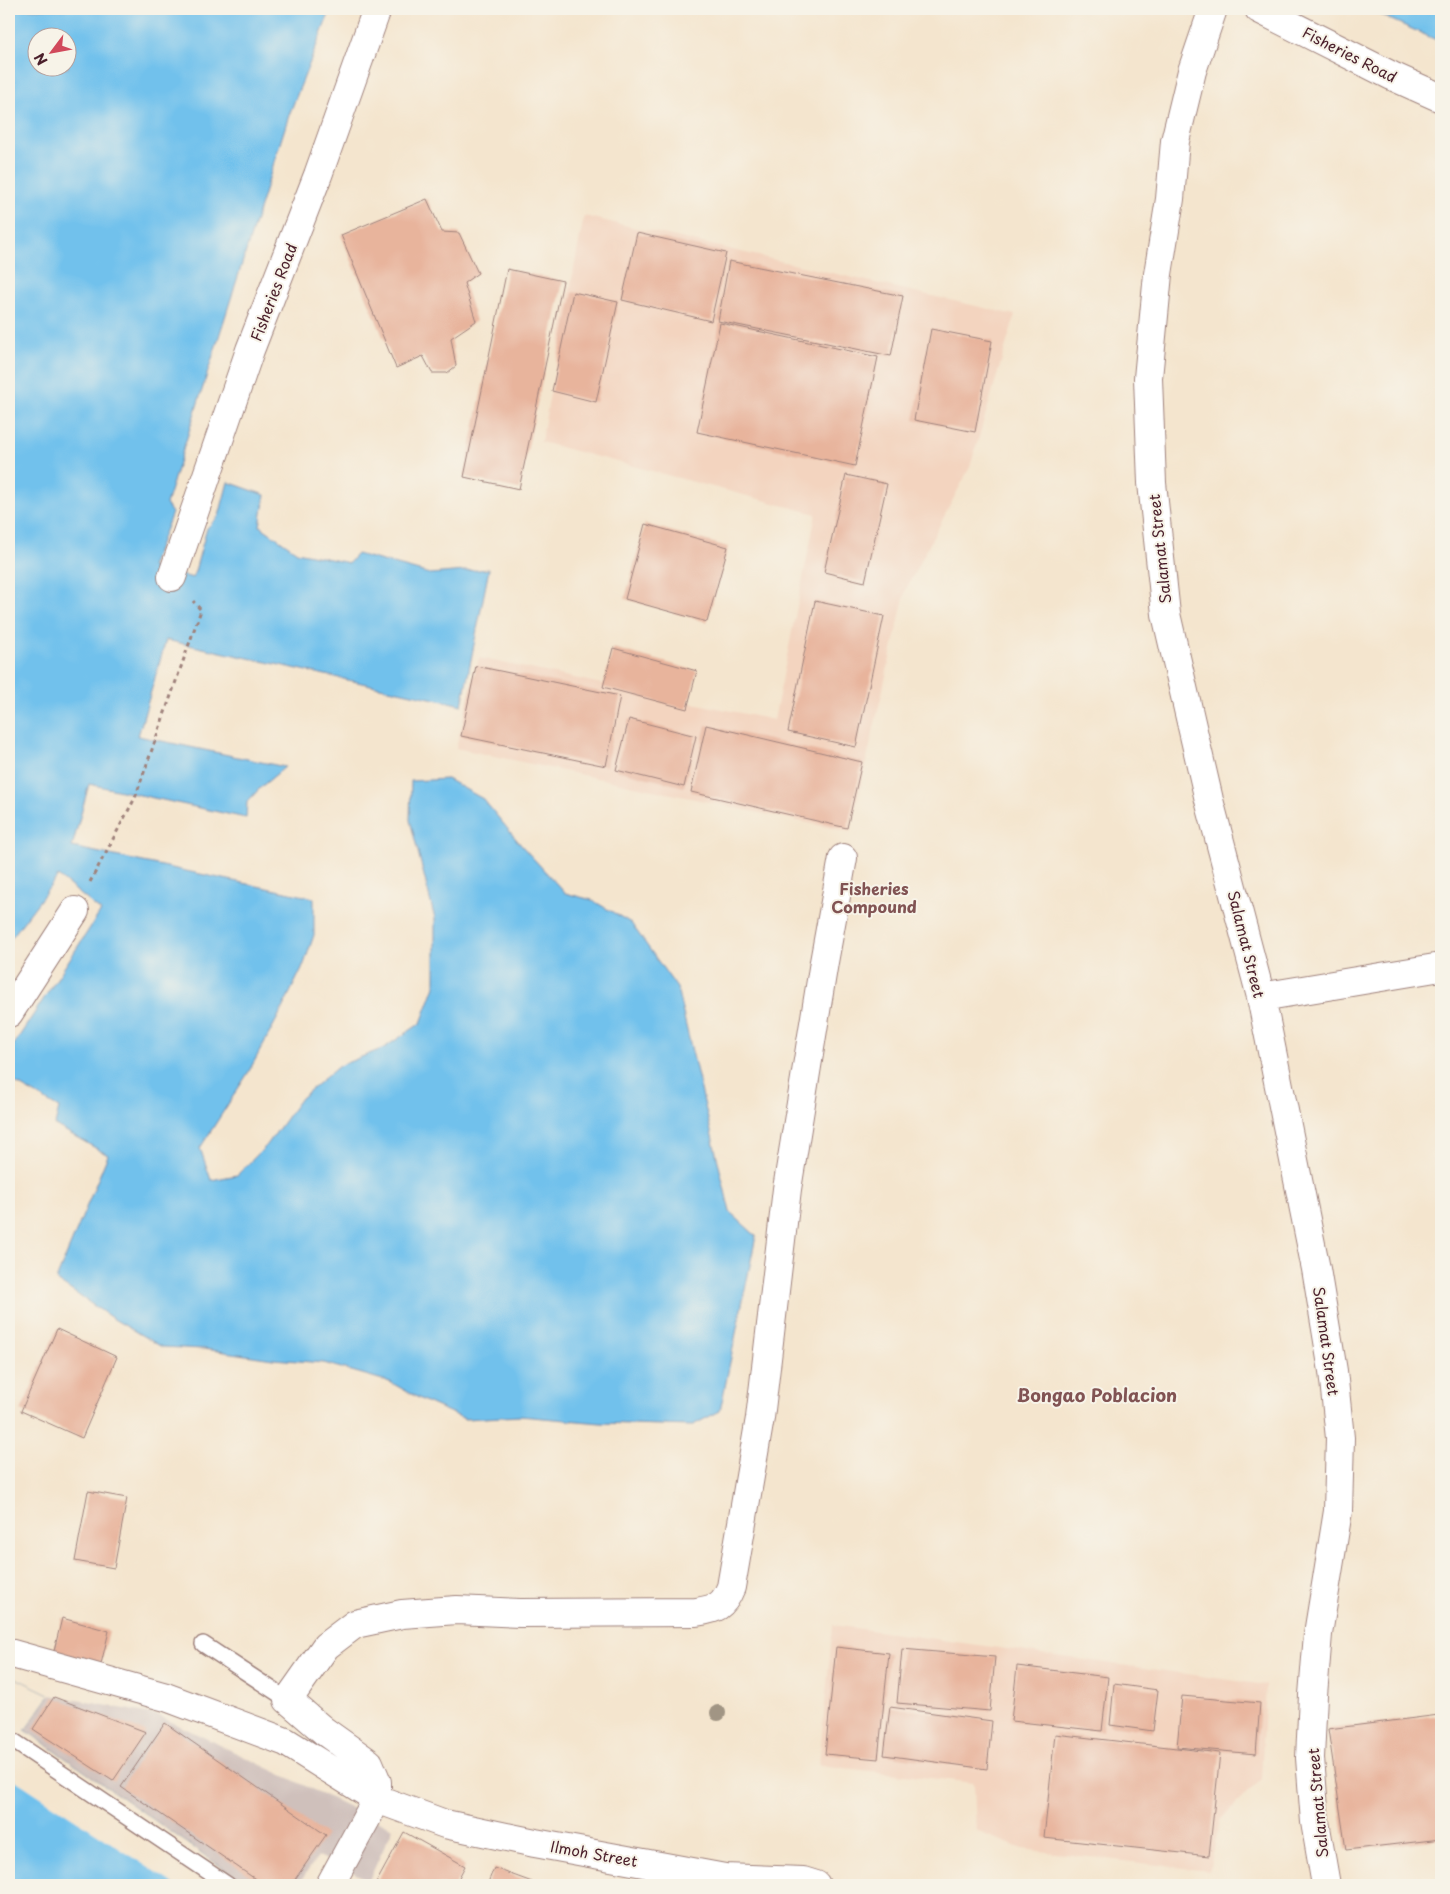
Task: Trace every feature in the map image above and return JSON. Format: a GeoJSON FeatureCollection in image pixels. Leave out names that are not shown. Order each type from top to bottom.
{"type":"FeatureCollection","features":[{"type":"Feature","properties":{"kind":"street","name":"Fisheries Road"},"geometry":{"type":"LineString","coordinates":[[172,577],[250,350],[318,175],[376,9]]}},
{"type":"Feature","properties":{"kind":"street","name":"Salamat Street"},"geometry":{"type":"LineString","coordinates":[[1213,9],[1192,71],[1175,140],[1170,199],[1158,274],[1148,378],[1149,433],[1166,614],[1209,800],[1261,997],[1316,1269],[1333,1370],[1340,1438],[1338,1511],[1318,1634],[1310,1758],[1315,1822],[1326,1885]]}},
{"type":"Feature","properties":{"kind":"street","name":"Fisheries Road"},"geometry":{"type":"LineString","coordinates":[[1259,9],[1392,76],[1441,98]]}},
{"type":"Feature","properties":{"kind":"street"},"geometry":{"type":"LineString","coordinates":[[330,1885],[377,1798],[377,1782],[369,1763],[324,1731],[288,1700],[326,1646],[355,1624],[402,1614],[457,1610],[520,1613],[696,1612],[713,1610],[726,1600],[731,1587],[760,1418],[787,1189],[843,858]]}},
{"type":"Feature","properties":{"kind":"street"},"geometry":{"type":"LineString","coordinates":[[9,1013],[75,911]]}},
{"type":"Feature","properties":{"kind":"street"},"geometry":{"type":"LineString","coordinates":[[1261,997],[1441,967]]}},
{"type":"Feature","properties":{"kind":"street","name":"Ilmoh Street"},"geometry":{"type":"LineString","coordinates":[[11,1658],[166,1697],[286,1742],[377,1798],[445,1824],[534,1843],[725,1878],[803,1881],[816,1885]]}},
{"type":"Feature","properties":{"kind":"lane"},"geometry":{"type":"LineString","coordinates":[[203,1644],[288,1700]]}},
{"type":"Feature","properties":{"kind":"lane"},"geometry":{"type":"LineString","coordinates":[[9,1738],[228,1885]]}},
{"type":"Feature","properties":{"kind":"path"},"geometry":{"type":"LineString","coordinates":[[75,911],[136,798],[201,610],[172,577]]}},
{"type":"Feature","properties":{"kind":"shaded area"},"geometry":{"type":"Polygon","coordinates":[[[584,216],[1015,315],[970,467],[906,589],[850,832],[456,748],[479,658],[774,720],[816,514],[541,442],[584,216]]]}},
{"type":"Feature","properties":{"kind":"shaded area"},"geometry":{"type":"Polygon","coordinates":[[[833,1625],[1266,1685],[1261,1779],[1220,1820],[1209,1871],[1022,1849],[976,1831],[974,1783],[819,1765],[833,1625]]]}},
{"type":"Feature","properties":{"kind":"shaded area"},"geometry":{"type":"Polygon","coordinates":[[[9,1675],[50,1695],[157,1715],[393,1828],[369,1880],[365,1885],[175,1885],[9,1776],[9,1675]]]}},
{"type":"Feature","properties":{"kind":"water"},"geometry":{"type":"Polygon","coordinates":[[[9,9],[331,9],[289,115],[166,504],[172,513],[151,567],[193,578],[207,528],[219,516],[228,482],[265,495],[260,526],[297,552],[349,563],[357,554],[430,574],[489,569],[462,705],[166,640],[138,736],[285,767],[261,787],[247,802],[246,818],[89,784],[72,847],[314,898],[314,935],[304,964],[248,1073],[200,1148],[211,1180],[237,1175],[267,1145],[301,1098],[339,1066],[384,1048],[421,1023],[435,986],[435,919],[410,820],[411,781],[447,779],[483,799],[521,845],[565,893],[592,900],[631,923],[677,988],[730,1212],[756,1236],[720,1411],[691,1426],[601,1423],[520,1416],[465,1419],[424,1401],[390,1382],[324,1363],[273,1359],[204,1349],[162,1347],[112,1318],[56,1280],[108,1155],[55,1125],[59,1108],[9,1079],[9,1052],[101,911],[58,876],[9,941],[9,9]]]}},
{"type":"Feature","properties":{"kind":"water"},"geometry":{"type":"Polygon","coordinates":[[[1367,9],[1441,9],[1441,42],[1367,9]]]}},
{"type":"Feature","properties":{"kind":"water"},"geometry":{"type":"Polygon","coordinates":[[[9,1675],[50,1695],[25,1730],[247,1885],[9,1885],[9,1675]]]}},
{"type":"Feature","properties":{"kind":"pier"},"geometry":{"type":"Polygon","coordinates":[[[9,1675],[50,1695],[25,1730],[247,1885],[175,1885],[9,1776],[9,1675]]]}},
{"type":"Feature","properties":{"kind":"pier"},"geometry":{"type":"Polygon","coordinates":[[[318,1856],[369,1880],[365,1885],[298,1885],[318,1856]]]}},
{"type":"Feature","properties":{"kind":"building"},"geometry":{"type":"Polygon","coordinates":[[[427,199],[442,232],[459,233],[478,273],[464,283],[476,321],[451,338],[456,366],[447,373],[432,373],[423,356],[396,368],[341,235],[427,199]]]}},
{"type":"Feature","properties":{"kind":"building"},"geometry":{"type":"Polygon","coordinates":[[[637,233],[726,253],[711,321],[622,300],[637,233]]]}},
{"type":"Feature","properties":{"kind":"building"},"geometry":{"type":"Polygon","coordinates":[[[729,261],[903,296],[891,356],[718,321],[729,261]]]}},
{"type":"Feature","properties":{"kind":"building"},"geometry":{"type":"Polygon","coordinates":[[[507,269],[563,281],[519,489],[464,477],[507,269]]]}},
{"type":"Feature","properties":{"kind":"building"},"geometry":{"type":"Polygon","coordinates":[[[573,292],[618,302],[596,402],[552,391],[573,292]]]}},
{"type":"Feature","properties":{"kind":"building"},"geometry":{"type":"Polygon","coordinates":[[[720,323],[878,357],[855,466],[697,432],[720,323]]]}},
{"type":"Feature","properties":{"kind":"building"},"geometry":{"type":"Polygon","coordinates":[[[931,329],[992,341],[975,432],[914,420],[931,329]]]}},
{"type":"Feature","properties":{"kind":"building"},"geometry":{"type":"Polygon","coordinates":[[[846,475],[887,484],[865,582],[824,572],[846,475]]]}},
{"type":"Feature","properties":{"kind":"building"},"geometry":{"type":"Polygon","coordinates":[[[645,524],[728,547],[707,622],[625,599],[645,524]]]}},
{"type":"Feature","properties":{"kind":"building"},"geometry":{"type":"Polygon","coordinates":[[[815,601],[884,616],[856,747],[788,732],[815,601]]]}},
{"type":"Feature","properties":{"kind":"building"},"geometry":{"type":"Polygon","coordinates":[[[613,648],[697,671],[687,709],[603,687],[613,648]]]}},
{"type":"Feature","properties":{"kind":"building"},"geometry":{"type":"Polygon","coordinates":[[[476,666],[620,696],[606,766],[461,736],[476,666]]]}},
{"type":"Feature","properties":{"kind":"building"},"geometry":{"type":"Polygon","coordinates":[[[629,719],[696,736],[684,787],[616,770],[629,719]]]}},
{"type":"Feature","properties":{"kind":"building"},"geometry":{"type":"Polygon","coordinates":[[[706,725],[862,762],[847,828],[691,792],[706,725]]]}},
{"type":"Feature","properties":{"kind":"building"},"geometry":{"type":"Polygon","coordinates":[[[57,1329],[117,1357],[82,1438],[21,1411],[57,1329]]]}},
{"type":"Feature","properties":{"kind":"building"},"geometry":{"type":"Polygon","coordinates":[[[88,1491],[127,1498],[114,1568],[75,1561],[88,1491]]]}},
{"type":"Feature","properties":{"kind":"building"},"geometry":{"type":"Polygon","coordinates":[[[62,1618],[109,1631],[100,1668],[53,1655],[62,1618]]]}},
{"type":"Feature","properties":{"kind":"building"},"geometry":{"type":"Polygon","coordinates":[[[836,1647],[889,1653],[878,1759],[825,1754],[836,1647]]]}},
{"type":"Feature","properties":{"kind":"building"},"geometry":{"type":"Polygon","coordinates":[[[902,1649],[995,1657],[990,1711],[897,1703],[902,1649]]]}},
{"type":"Feature","properties":{"kind":"building"},"geometry":{"type":"Polygon","coordinates":[[[1017,1666],[1108,1677],[1102,1731],[1011,1721],[1017,1666]]]}},
{"type":"Feature","properties":{"kind":"building"},"geometry":{"type":"Polygon","coordinates":[[[1114,1684],[1158,1690],[1153,1731],[1110,1725],[1114,1684]]]}},
{"type":"Feature","properties":{"kind":"building"},"geometry":{"type":"Polygon","coordinates":[[[1182,1696],[1260,1703],[1256,1754],[1177,1747],[1182,1696]]]}},
{"type":"Feature","properties":{"kind":"building"},"geometry":{"type":"Polygon","coordinates":[[[54,1697],[146,1732],[113,1781],[33,1729],[54,1697]]]}},
{"type":"Feature","properties":{"kind":"building"},"geometry":{"type":"Polygon","coordinates":[[[890,1707],[992,1721],[987,1769],[884,1755],[890,1707]]]}},
{"type":"Feature","properties":{"kind":"building"},"geometry":{"type":"Polygon","coordinates":[[[1439,1715],[1441,1735],[1441,1839],[1346,1850],[1328,1729],[1439,1715]]]}},
{"type":"Feature","properties":{"kind":"building"},"geometry":{"type":"Polygon","coordinates":[[[165,1723],[326,1835],[291,1885],[264,1885],[121,1787],[165,1723]]]}},
{"type":"Feature","properties":{"kind":"building"},"geometry":{"type":"Polygon","coordinates":[[[1055,1734],[1220,1753],[1209,1856],[1044,1838],[1055,1734]]]}},
{"type":"Feature","properties":{"kind":"building"},"geometry":{"type":"Polygon","coordinates":[[[404,1832],[465,1866],[455,1885],[375,1885],[404,1832]]]}},
{"type":"Feature","properties":{"kind":"building"},"geometry":{"type":"Polygon","coordinates":[[[494,1868],[532,1882],[531,1885],[487,1885],[494,1868]]]}},
{"type":"Feature","properties":{"kind":"district","name":"Fisheries Compound"},"geometry":{"type":"Point","coordinates":[874,897]}},
{"type":"Feature","properties":{"kind":"district","name":"Bongao Poblacion"},"geometry":{"type":"Point","coordinates":[1097,1394]}}]}
